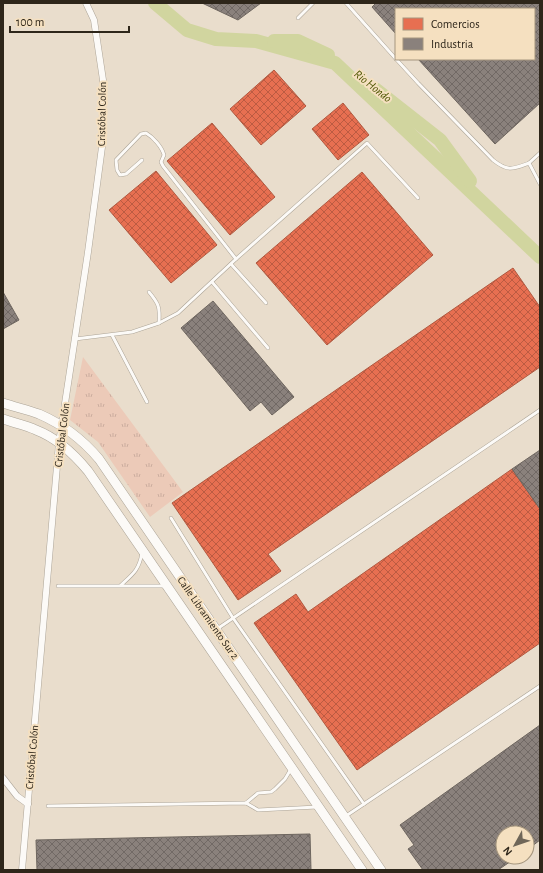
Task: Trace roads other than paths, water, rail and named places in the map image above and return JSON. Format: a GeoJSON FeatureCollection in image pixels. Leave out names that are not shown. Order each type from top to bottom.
{"type":"FeatureCollection","features":[{"type":"Feature","properties":{"kind":"main road","name":"Calle Libramiento Sur 2"},"geometry":{"type":"LineString","coordinates":[[3,403],[39,414],[62,427],[99,459],[381,870]]}},
{"type":"Feature","properties":{"kind":"main road","name":"Calle Libramiento Sur 2"},"geometry":{"type":"LineString","coordinates":[[3,419],[37,430],[60,443],[81,462],[362,870]]}},
{"type":"Feature","properties":{"kind":"main road"},"geometry":{"type":"LineString","coordinates":[[126,526],[138,517]]}},
{"type":"Feature","properties":{"kind":"main road"},"geometry":{"type":"LineString","coordinates":[[203,638],[216,630]]}},
{"type":"Feature","properties":{"kind":"main road"},"geometry":{"type":"LineString","coordinates":[[319,807],[332,798]]}},
{"type":"Feature","properties":{"kind":"main road"},"geometry":{"type":"LineString","coordinates":[[332,826],[344,817]]}},
{"type":"Feature","properties":{"kind":"street","name":"Cristóbal Colón"},"geometry":{"type":"LineString","coordinates":[[22,870],[60,443],[102,147],[103,80],[94,20],[86,3]]}},
{"type":"Feature","properties":{"kind":"street"},"geometry":{"type":"LineString","coordinates":[[3,778],[17,796],[28,804]]}},
{"type":"Feature","properties":{"kind":"lane"},"geometry":{"type":"LineString","coordinates":[[298,18],[313,3]]}},
{"type":"Feature","properties":{"kind":"lane"},"geometry":{"type":"LineString","coordinates":[[346,3],[395,58]]}},
{"type":"Feature","properties":{"kind":"lane"},"geometry":{"type":"LineString","coordinates":[[397,60],[493,160],[501,166],[512,170],[529,163],[540,153]]}},
{"type":"Feature","properties":{"kind":"lane"},"geometry":{"type":"LineString","coordinates":[[142,160],[126,174],[120,175],[117,170],[116,160],[141,134],[146,133],[150,135],[163,151],[164,155],[161,162],[163,166],[236,259]]}},
{"type":"Feature","properties":{"kind":"lane"},"geometry":{"type":"LineString","coordinates":[[75,339],[132,332],[159,323],[178,313],[236,259],[367,143],[418,198]]}},
{"type":"Feature","properties":{"kind":"lane"},"geometry":{"type":"LineString","coordinates":[[529,163],[540,184]]}},
{"type":"Feature","properties":{"kind":"lane"},"geometry":{"type":"LineString","coordinates":[[231,264],[266,303]]}},
{"type":"Feature","properties":{"kind":"lane"},"geometry":{"type":"LineString","coordinates":[[212,282],[268,348]]}},
{"type":"Feature","properties":{"kind":"lane"},"geometry":{"type":"LineString","coordinates":[[149,292],[160,309],[159,323]]}},
{"type":"Feature","properties":{"kind":"lane"},"geometry":{"type":"LineString","coordinates":[[112,335],[147,402]]}},
{"type":"Feature","properties":{"kind":"lane"},"geometry":{"type":"LineString","coordinates":[[216,630],[540,410]]}},
{"type":"Feature","properties":{"kind":"lane"},"geometry":{"type":"LineString","coordinates":[[171,518],[233,618],[364,804]]}},
{"type":"Feature","properties":{"kind":"lane"},"geometry":{"type":"LineString","coordinates":[[121,585],[140,565],[143,550]]}},
{"type":"Feature","properties":{"kind":"lane"},"geometry":{"type":"LineString","coordinates":[[58,586],[167,585]]}},
{"type":"Feature","properties":{"kind":"lane"},"geometry":{"type":"LineString","coordinates":[[344,817],[540,686]]}},
{"type":"Feature","properties":{"kind":"lane"},"geometry":{"type":"LineString","coordinates":[[246,804],[258,793],[271,792],[275,789],[285,779],[292,767]]}},
{"type":"Feature","properties":{"kind":"lane"},"geometry":{"type":"LineString","coordinates":[[48,806],[246,804],[258,810],[319,807]]}},
{"type":"Feature","properties":{"kind":"waterway"},"geometry":{"type":"LineString","coordinates":[[155,3],[187,30],[216,39],[256,41],[335,63],[540,257]]}},
{"type":"Feature","properties":{"kind":"waterway","name":"Rio Hondo"},"geometry":{"type":"LineString","coordinates":[[274,41],[298,41],[328,55]]}},
{"type":"Feature","properties":{"kind":"waterway","name":"Rio Hondo"},"geometry":{"type":"LineString","coordinates":[[375,89],[440,140],[470,181]]}}]}
